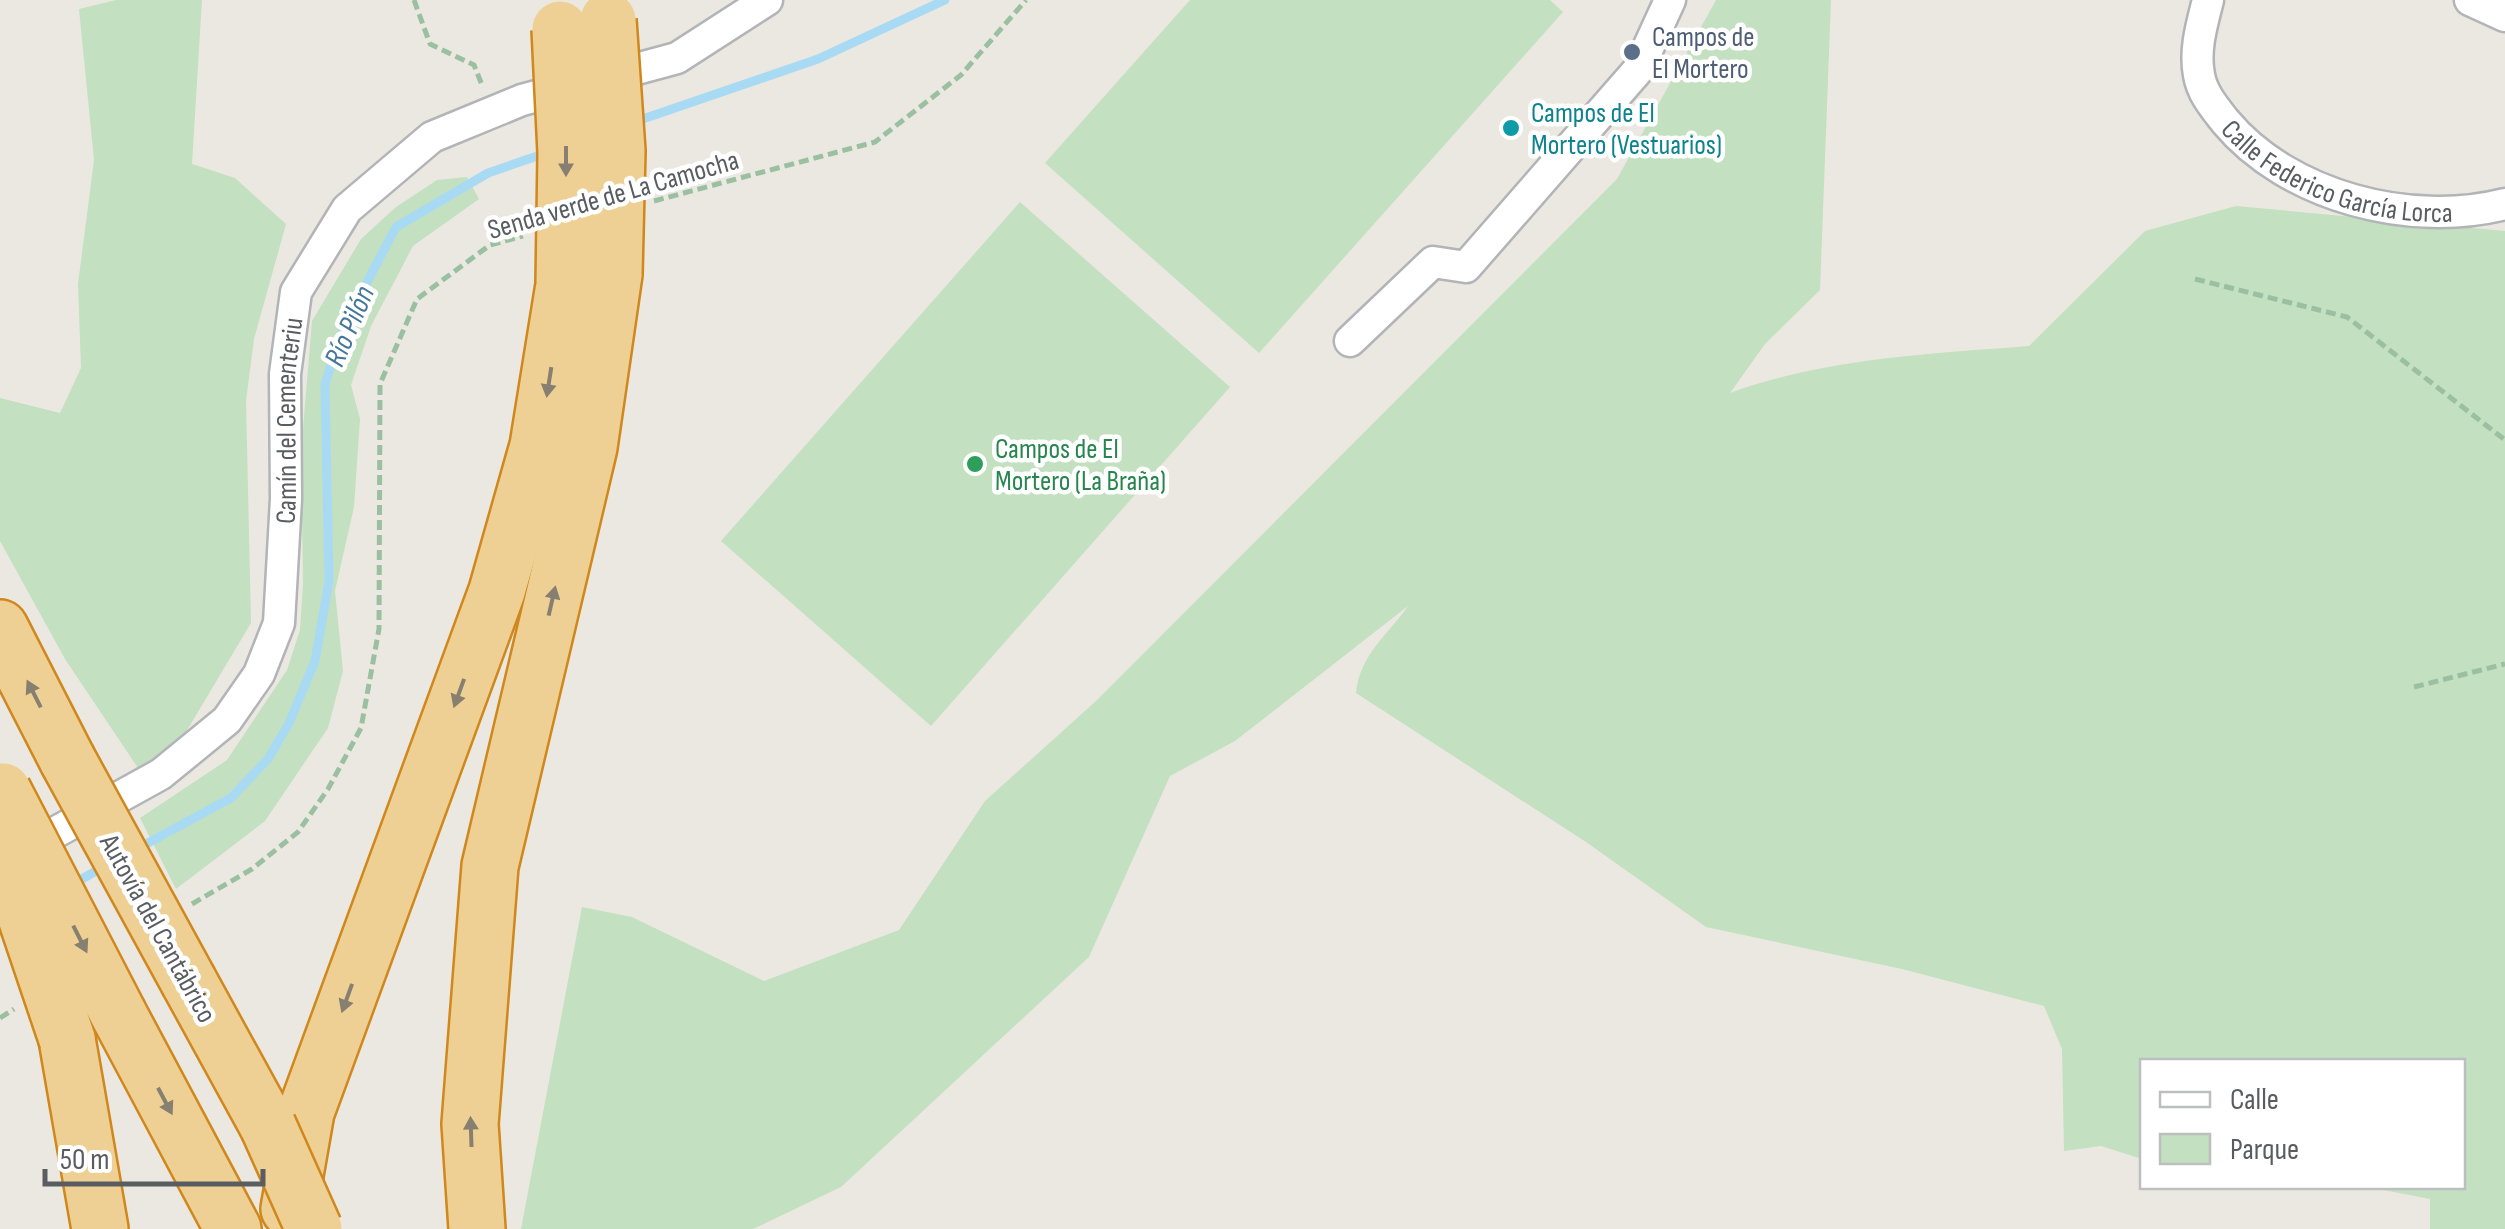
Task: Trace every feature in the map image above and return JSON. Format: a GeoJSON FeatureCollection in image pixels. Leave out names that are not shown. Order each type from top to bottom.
{"type":"FeatureCollection","features":[{"type":"Feature","properties":{"kind":"highway"},"geometry":{"type":"LineString","coordinates":[[477,1229],[470,1124],[490,866],[589,448],[589,280],[566,154],[582,12]]}},
{"type":"Feature","properties":{"kind":"highway"},"geometry":{"type":"LineString","coordinates":[[285,1229],[306,1112],[497,591],[589,280]]}},
{"type":"Feature","properties":{"kind":"highway","name":"Autovía del Cantábrico"},"geometry":{"type":"LineString","coordinates":[[0,628],[67,759],[268,1126],[314,1229]]}},
{"type":"Feature","properties":{"kind":"highway"},"geometry":{"type":"LineString","coordinates":[[2,788],[232,1226]]}},
{"type":"Feature","properties":{"kind":"highway"},"geometry":{"type":"LineString","coordinates":[[0,846],[33,928],[68,1038],[100,1229]]}},
{"type":"Feature","properties":{"kind":"street","name":"Camín del Cementeriu"},"geometry":{"type":"LineString","coordinates":[[0,863],[161,774],[226,720],[259,674],[278,623],[286,499],[285,374],[296,292],[347,209],[432,137],[493,112],[677,58],[767,0]]}},
{"type":"Feature","properties":{"kind":"street"},"geometry":{"type":"LineString","coordinates":[[1350,341],[1433,262],[1466,267],[1638,70],[1670,0]]}},
{"type":"Feature","properties":{"kind":"street","name":"Calle Federico García Lorca"},"geometry":{"type":"LineString","coordinates":[[2208,0],[2199,40],[2199,76],[2214,108],[2246,142],[2296,177],[2326,191],[2434,212],[2505,204]]}},
{"type":"Feature","properties":{"kind":"street"},"geometry":{"type":"LineString","coordinates":[[2470,0],[2505,16]]}},
{"type":"Feature","properties":{"kind":"path"},"geometry":{"type":"LineString","coordinates":[[414,0],[430,44],[474,64],[493,112]]}},
{"type":"Feature","properties":{"kind":"path","name":"Senda verde de La Camocha"},"geometry":{"type":"LineString","coordinates":[[644,204],[875,142],[961,76],[1026,0]]}},
{"type":"Feature","properties":{"kind":"path","name":"Senda verde de La Camocha"},"geometry":{"type":"LineString","coordinates":[[186,908],[252,869],[298,832],[328,789],[361,728],[379,629],[380,384],[417,299],[490,245],[529,234]]}},
{"type":"Feature","properties":{"kind":"path"},"geometry":{"type":"LineString","coordinates":[[2195,280],[2347,317],[2505,440]]}},
{"type":"Feature","properties":{"kind":"path"},"geometry":{"type":"LineString","coordinates":[[2414,687],[2505,664]]}},
{"type":"Feature","properties":{"kind":"path"},"geometry":{"type":"LineString","coordinates":[[0,1018],[22,1004]]}},
{"type":"Feature","properties":{"kind":"green space"},"geometry":{"type":"Polygon","coordinates":[[[116,0],[202,0],[192,164],[235,178],[286,224],[254,339],[246,401],[251,623],[186,732],[140,771],[65,659],[0,541],[0,398],[60,413],[81,368],[78,284],[94,160],[79,9],[116,0]]]}},
{"type":"Feature","properties":{"kind":"green space"},"geometry":{"type":"Polygon","coordinates":[[[1190,0],[1550,0],[1563,12],[1259,353],[1045,163],[1190,0]]]}},
{"type":"Feature","properties":{"kind":"green space"},"geometry":{"type":"Polygon","coordinates":[[[1716,0],[1831,0],[1820,290],[1765,344],[1730,393],[1840,365],[2029,346],[2145,231],[2236,206],[2505,231],[2505,1229],[2430,1229],[2430,1199],[2378,1189],[2465,1189],[2465,1059],[2140,1059],[2140,1158],[2101,1146],[2064,1151],[2062,1049],[2044,1006],[1902,969],[1706,927],[1586,842],[1356,693],[1369,656],[1408,606],[1235,741],[1170,776],[1089,957],[841,1187],[753,1229],[521,1229],[582,907],[632,917],[764,981],[899,930],[985,801],[1096,701],[1617,179],[1716,0]]]}},
{"type":"Feature","properties":{"kind":"green space"},"geometry":{"type":"Polygon","coordinates":[[[467,177],[479,199],[413,246],[371,326],[351,385],[360,419],[354,507],[335,591],[343,671],[328,728],[265,821],[176,889],[140,818],[227,760],[287,670],[300,630],[301,452],[312,321],[361,239],[396,207],[437,180],[467,177]]]}},
{"type":"Feature","properties":{"kind":"green space","name":"Campos de El Mortero (La Braña)"},"geometry":{"type":"Polygon","coordinates":[[[1020,202],[1230,387],[931,726],[721,541],[1020,202]]]}},
{"type":"Feature","properties":{"kind":"waterway","name":"Río Pilón"},"geometry":{"type":"LineString","coordinates":[[634,122],[818,59],[945,0]]}},
{"type":"Feature","properties":{"kind":"waterway","name":"Río Pilón"},"geometry":{"type":"LineString","coordinates":[[135,850],[231,798],[268,759],[289,723],[315,661],[329,581],[325,384],[344,326],[396,227],[488,173],[549,152]]}},
{"type":"Feature","properties":{"kind":"waterway","name":"Río Pilón"},"geometry":{"type":"LineString","coordinates":[[73,884],[103,867]]}},
{"type":"Feature","properties":{"kind":"place","name":"Campos de El Mortero"},"geometry":{"type":"Point","coordinates":[1632,52]}},
{"type":"Feature","properties":{"kind":"place","name":"Campos de El Mortero (Vestuarios)"},"geometry":{"type":"Point","coordinates":[1511,128]}},
{"type":"Feature","properties":{"kind":"place","name":"Campos de El Mortero (La Braña)"},"geometry":{"type":"Point","coordinates":[975,464]}}]}
